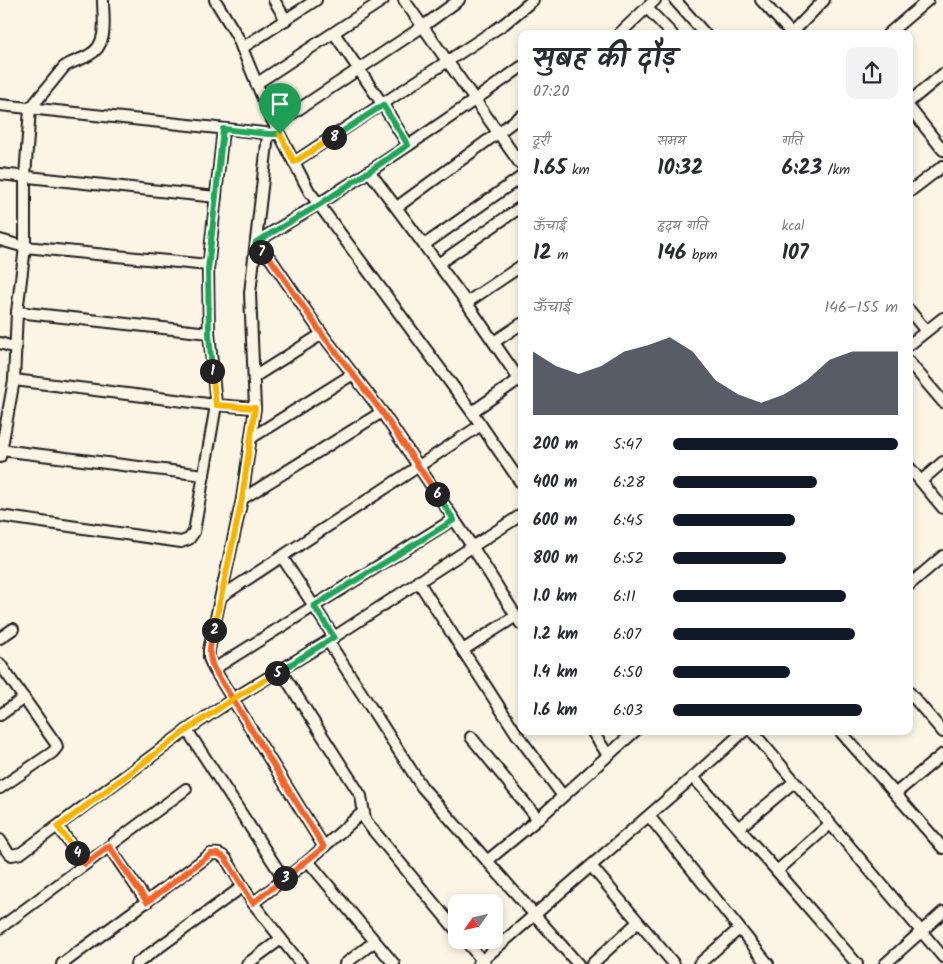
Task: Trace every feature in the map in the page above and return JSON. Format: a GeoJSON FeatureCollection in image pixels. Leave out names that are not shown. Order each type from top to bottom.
{"type":"FeatureCollection","features":[{"type":"Feature","properties":{"kind":"street"},"geometry":{"type":"LineString","coordinates":[[103,0],[103,38],[99,48],[92,54],[70,62],[64,67],[30,109],[25,176],[25,247],[17,312],[14,380],[0,453],[204,475]]}},
{"type":"Feature","properties":{"kind":"street"},"geometry":{"type":"LineString","coordinates":[[215,0],[237,36],[277,130],[309,191],[472,412],[518,479]]}},
{"type":"Feature","properties":{"kind":"street"},"geometry":{"type":"LineString","coordinates":[[274,0],[286,20]]}},
{"type":"Feature","properties":{"kind":"street"},"geometry":{"type":"LineString","coordinates":[[242,48],[316,0]]}},
{"type":"Feature","properties":{"kind":"street"},"geometry":{"type":"LineString","coordinates":[[256,84],[383,0]]}},
{"type":"Feature","properties":{"kind":"street"},"geometry":{"type":"LineString","coordinates":[[404,0],[518,161]]}},
{"type":"Feature","properties":{"kind":"street"},"geometry":{"type":"LineString","coordinates":[[0,105],[268,134],[277,130],[359,69],[459,0]]}},
{"type":"Feature","properties":{"kind":"street"},"geometry":{"type":"LineString","coordinates":[[294,162],[448,63],[504,24],[533,0]]}},
{"type":"Feature","properties":{"kind":"street"},"geometry":{"type":"LineString","coordinates":[[623,30],[655,0]]}},
{"type":"Feature","properties":{"kind":"street"},"geometry":{"type":"LineString","coordinates":[[675,0],[701,30]]}},
{"type":"Feature","properties":{"kind":"street"},"geometry":{"type":"LineString","coordinates":[[761,0],[788,30]]}},
{"type":"Feature","properties":{"kind":"street"},"geometry":{"type":"LineString","coordinates":[[796,30],[824,0]]}},
{"type":"Feature","properties":{"kind":"street"},"geometry":{"type":"LineString","coordinates":[[893,30],[928,0]]}},
{"type":"Feature","properties":{"kind":"street"},"geometry":{"type":"LineString","coordinates":[[647,8],[668,30]]}},
{"type":"Feature","properties":{"kind":"street"},"geometry":{"type":"LineString","coordinates":[[334,33],[408,145]]}},
{"type":"Feature","properties":{"kind":"street"},"geometry":{"type":"LineString","coordinates":[[256,245],[475,101],[518,69]]}},
{"type":"Feature","properties":{"kind":"street"},"geometry":{"type":"LineString","coordinates":[[913,99],[943,74]]}},
{"type":"Feature","properties":{"kind":"street"},"geometry":{"type":"LineString","coordinates":[[913,111],[943,150]]}},
{"type":"Feature","properties":{"kind":"street"},"geometry":{"type":"LineString","coordinates":[[397,207],[518,118]]}},
{"type":"Feature","properties":{"kind":"street"},"geometry":{"type":"LineString","coordinates":[[0,516],[181,542],[189,539],[194,532],[216,405],[209,334],[208,265],[223,129]]}},
{"type":"Feature","properties":{"kind":"street"},"geometry":{"type":"LineString","coordinates":[[268,134],[250,293],[255,408],[242,499],[209,650],[209,658],[324,847]]}},
{"type":"Feature","properties":{"kind":"street"},"geometry":{"type":"LineString","coordinates":[[913,189],[943,166]]}},
{"type":"Feature","properties":{"kind":"street"},"geometry":{"type":"LineString","coordinates":[[369,171],[518,376]]}},
{"type":"Feature","properties":{"kind":"street"},"geometry":{"type":"LineString","coordinates":[[0,174],[216,197]]}},
{"type":"Feature","properties":{"kind":"street"},"geometry":{"type":"LineString","coordinates":[[424,245],[518,179]]}},
{"type":"Feature","properties":{"kind":"street"},"geometry":{"type":"LineString","coordinates":[[438,264],[518,209]]}},
{"type":"Feature","properties":{"kind":"street"},"geometry":{"type":"LineString","coordinates":[[0,240],[25,247],[208,265]]}},
{"type":"Feature","properties":{"kind":"street"},"geometry":{"type":"LineString","coordinates":[[256,245],[270,258],[322,334],[382,412],[518,618]]}},
{"type":"Feature","properties":{"kind":"street"},"geometry":{"type":"LineString","coordinates":[[466,303],[518,268]]}},
{"type":"Feature","properties":{"kind":"street"},"geometry":{"type":"LineString","coordinates":[[17,312],[209,334]]}},
{"type":"Feature","properties":{"kind":"street"},"geometry":{"type":"LineString","coordinates":[[913,315],[926,331]]}},
{"type":"Feature","properties":{"kind":"street"},"geometry":{"type":"LineString","coordinates":[[913,342],[943,318]]}},
{"type":"Feature","properties":{"kind":"street"},"geometry":{"type":"LineString","coordinates":[[494,342],[518,326]]}},
{"type":"Feature","properties":{"kind":"street"},"geometry":{"type":"LineString","coordinates":[[254,378],[322,334]]}},
{"type":"Feature","properties":{"kind":"street"},"geometry":{"type":"LineString","coordinates":[[0,343],[16,348]]}},
{"type":"Feature","properties":{"kind":"street"},"geometry":{"type":"LineString","coordinates":[[913,367],[943,402]]}},
{"type":"Feature","properties":{"kind":"street"},"geometry":{"type":"LineString","coordinates":[[251,438],[353,374]]}},
{"type":"Feature","properties":{"kind":"street"},"geometry":{"type":"LineString","coordinates":[[14,380],[216,405],[255,408]]}},
{"type":"Feature","properties":{"kind":"street"},"geometry":{"type":"LineString","coordinates":[[472,412],[518,382]]}},
{"type":"Feature","properties":{"kind":"street"},"geometry":{"type":"LineString","coordinates":[[242,499],[382,412]]}},
{"type":"Feature","properties":{"kind":"street"},"geometry":{"type":"LineString","coordinates":[[222,596],[481,425]]}},
{"type":"Feature","properties":{"kind":"street"},"geometry":{"type":"LineString","coordinates":[[921,481],[943,462]]}},
{"type":"Feature","properties":{"kind":"street"},"geometry":{"type":"LineString","coordinates":[[913,472],[943,508]]}},
{"type":"Feature","properties":{"kind":"street"},"geometry":{"type":"LineString","coordinates":[[0,840],[7,851],[12,855],[16,855],[58,827],[187,730],[233,699],[281,671],[518,517]]}},
{"type":"Feature","properties":{"kind":"street"},"geometry":{"type":"LineString","coordinates":[[214,669],[454,520]]}},
{"type":"Feature","properties":{"kind":"street"},"geometry":{"type":"LineString","coordinates":[[913,582],[943,556]]}},
{"type":"Feature","properties":{"kind":"street"},"geometry":{"type":"LineString","coordinates":[[282,557],[314,606],[331,639],[422,786],[578,964]]}},
{"type":"Feature","properties":{"kind":"street"},"geometry":{"type":"LineString","coordinates":[[418,581],[516,733],[562,796]]}},
{"type":"Feature","properties":{"kind":"street"},"geometry":{"type":"LineString","coordinates":[[463,650],[518,621]]}},
{"type":"Feature","properties":{"kind":"street"},"geometry":{"type":"LineString","coordinates":[[0,638],[13,629]]}},
{"type":"Feature","properties":{"kind":"street"},"geometry":{"type":"LineString","coordinates":[[0,664],[57,747],[53,752],[0,788]]}},
{"type":"Feature","properties":{"kind":"street"},"geometry":{"type":"LineString","coordinates":[[281,671],[361,796],[363,812],[368,824],[448,920]]}},
{"type":"Feature","properties":{"kind":"street"},"geometry":{"type":"LineString","coordinates":[[913,697],[943,732]]}},
{"type":"Feature","properties":{"kind":"street"},"geometry":{"type":"LineString","coordinates":[[0,715],[24,698]]}},
{"type":"Feature","properties":{"kind":"street"},"geometry":{"type":"LineString","coordinates":[[187,730],[284,879]]}},
{"type":"Feature","properties":{"kind":"street"},"geometry":{"type":"LineString","coordinates":[[595,735],[608,755]]}},
{"type":"Feature","properties":{"kind":"street"},"geometry":{"type":"LineString","coordinates":[[488,861],[538,819],[630,735]]}},
{"type":"Feature","properties":{"kind":"street"},"geometry":{"type":"LineString","coordinates":[[472,949],[482,963],[740,735]]}},
{"type":"Feature","properties":{"kind":"street"},"geometry":{"type":"LineString","coordinates":[[755,735],[943,957]]}},
{"type":"Feature","properties":{"kind":"street"},"geometry":{"type":"LineString","coordinates":[[844,735],[943,848]]}},
{"type":"Feature","properties":{"kind":"street"},"geometry":{"type":"LineString","coordinates":[[471,737],[538,819]]}},
{"type":"Feature","properties":{"kind":"street"},"geometry":{"type":"LineString","coordinates":[[896,793],[943,754]]}},
{"type":"Feature","properties":{"kind":"street"},"geometry":{"type":"LineString","coordinates":[[693,777],[777,871],[856,964]]}},
{"type":"Feature","properties":{"kind":"street"},"geometry":{"type":"LineString","coordinates":[[739,828],[794,782]]}},
{"type":"Feature","properties":{"kind":"street"},"geometry":{"type":"LineString","coordinates":[[0,928],[186,789]]}},
{"type":"Feature","properties":{"kind":"street"},"geometry":{"type":"LineString","coordinates":[[253,903],[308,861],[363,812]]}},
{"type":"Feature","properties":{"kind":"street"},"geometry":{"type":"LineString","coordinates":[[649,816],[768,964]]}},
{"type":"Feature","properties":{"kind":"street"},"geometry":{"type":"LineString","coordinates":[[777,871],[830,824]]}},
{"type":"Feature","properties":{"kind":"street"},"geometry":{"type":"LineString","coordinates":[[58,827],[85,864]]}},
{"type":"Feature","properties":{"kind":"street"},"geometry":{"type":"LineString","coordinates":[[109,846],[147,902]]}},
{"type":"Feature","properties":{"kind":"street"},"geometry":{"type":"LineString","coordinates":[[62,964],[211,854],[216,853],[221,854],[226,859],[253,903],[301,964]]}},
{"type":"Feature","properties":{"kind":"street"},"geometry":{"type":"LineString","coordinates":[[308,861],[394,964]]}},
{"type":"Feature","properties":{"kind":"street"},"geometry":{"type":"LineString","coordinates":[[591,866],[674,964]]}},
{"type":"Feature","properties":{"kind":"street"},"geometry":{"type":"LineString","coordinates":[[136,964],[242,887]]}},
{"type":"Feature","properties":{"kind":"street"},"geometry":{"type":"LineString","coordinates":[[885,964],[943,912]]}},
{"type":"Feature","properties":{"kind":"street"},"geometry":{"type":"LineString","coordinates":[[592,964],[638,922]]}},
{"type":"Feature","properties":{"kind":"street"},"geometry":{"type":"LineString","coordinates":[[700,964],[740,928]]}},
{"type":"Feature","properties":{"kind":"street"},"geometry":{"type":"LineString","coordinates":[[247,964],[281,939]]}},
{"type":"Feature","properties":{"kind":"street"},"geometry":{"type":"LineString","coordinates":[[345,964],[374,942]]}},
{"type":"Feature","properties":{"kind":"route"},"geometry":{"type":"LineString","coordinates":[[280,134],[223,129],[208,270],[209,334],[216,405],[255,408],[242,499],[209,650],[209,658],[214,669],[233,699],[324,847],[253,903],[226,859],[221,854],[216,853],[211,854],[147,902],[109,846],[85,864],[58,827],[187,730],[233,699],[334,637],[314,606],[454,520],[382,412],[322,334],[270,258],[255,248],[256,242],[319,205],[408,145],[383,105],[294,162],[280,134]]}}]}
